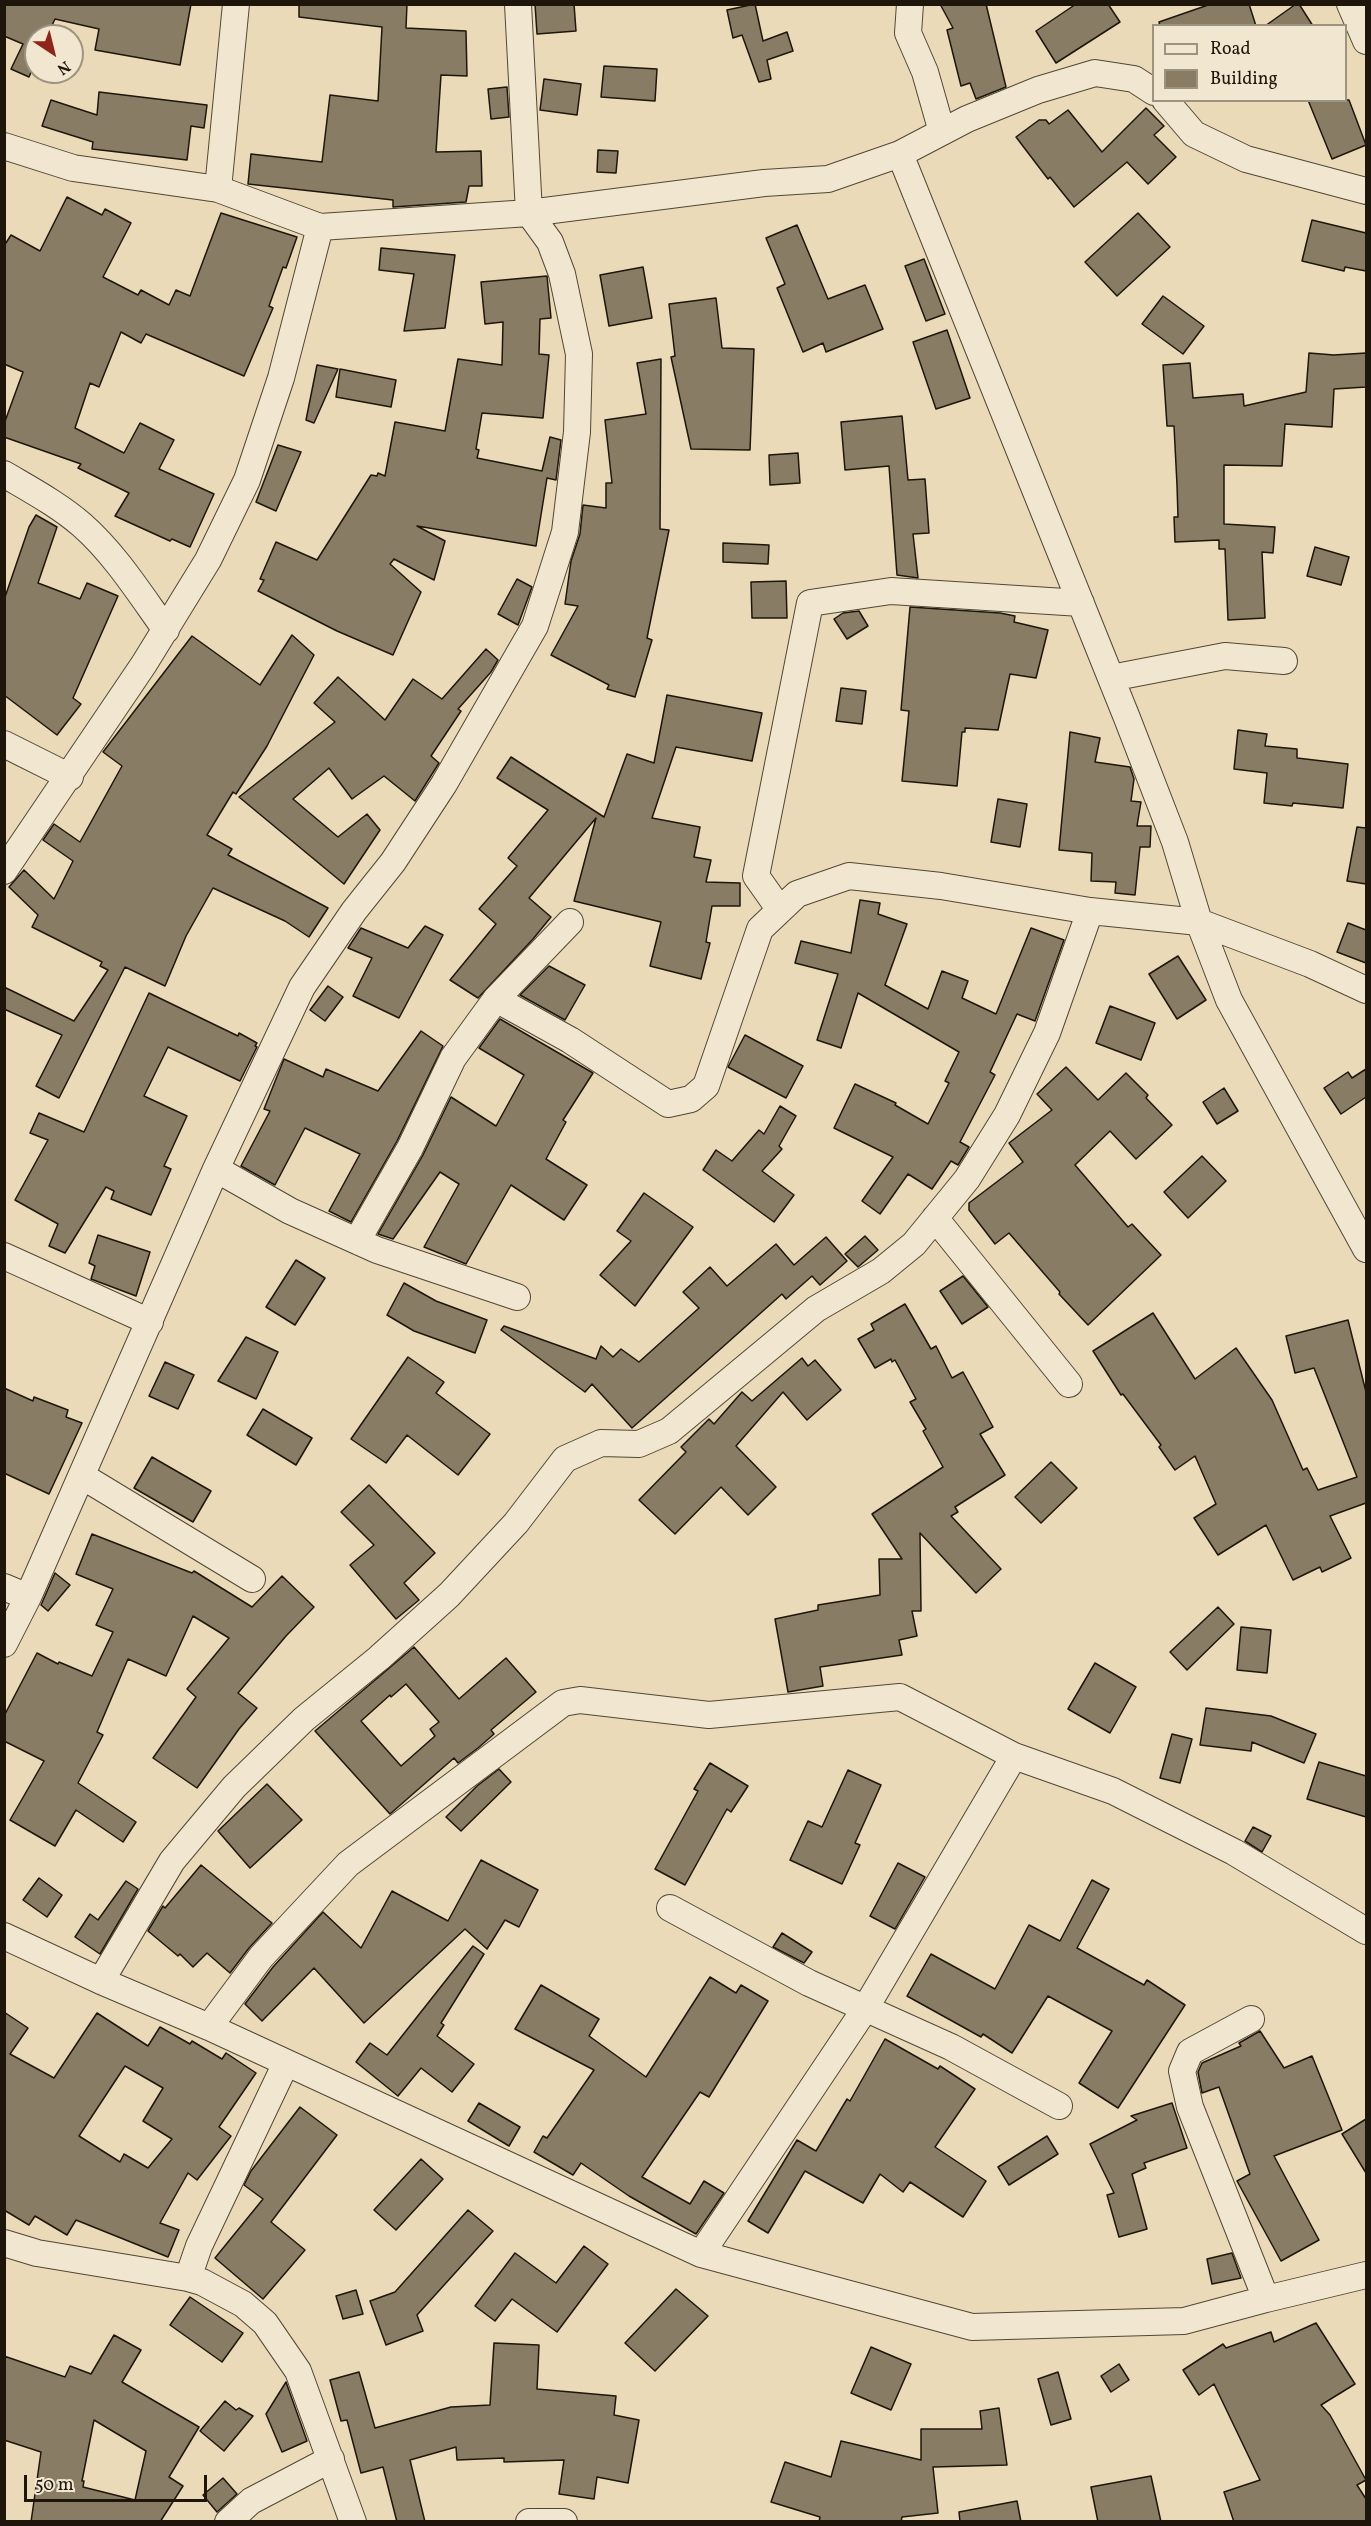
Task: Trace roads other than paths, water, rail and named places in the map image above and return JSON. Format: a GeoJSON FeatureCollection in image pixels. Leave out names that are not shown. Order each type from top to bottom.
{"type":"FeatureCollection","features":[{"type":"Feature","properties":{"kind":"street"},"geometry":{"type":"LineString","coordinates":[[218,189],[236,4]]}},
{"type":"Feature","properties":{"kind":"street"},"geometry":{"type":"LineString","coordinates":[[4,1644],[28,1597],[216,1169],[302,987],[354,911],[393,862],[444,784],[535,626],[565,532],[577,432],[579,354],[562,274],[550,242],[529,213],[518,4]]}},
{"type":"Feature","properties":{"kind":"street"},"geometry":{"type":"LineString","coordinates":[[910,4],[908,33],[925,72],[942,132]]}},
{"type":"Feature","properties":{"kind":"street"},"geometry":{"type":"LineString","coordinates":[[1350,4],[1366,41]]}},
{"type":"Feature","properties":{"kind":"street"},"geometry":{"type":"LineString","coordinates":[[4,146],[73,168],[218,189],[320,227],[529,213],[764,183],[828,179],[900,154],[967,119],[1038,90],[1095,73],[1134,79],[1152,91]]}},
{"type":"Feature","properties":{"kind":"street"},"geometry":{"type":"LineString","coordinates":[[1167,102],[1194,134],[1246,159],[1366,190]]}},
{"type":"Feature","properties":{"kind":"street"},"geometry":{"type":"LineString","coordinates":[[900,154],[1175,842],[1198,922],[1229,1000],[1366,1249]]}},
{"type":"Feature","properties":{"kind":"street"},"geometry":{"type":"LineString","coordinates":[[4,871],[70,777],[166,630],[208,560],[247,480],[281,378],[320,227]]}},
{"type":"Feature","properties":{"kind":"street"},"geometry":{"type":"LineString","coordinates":[[4,474],[50,501],[82,525],[116,561],[166,630]]}},
{"type":"Feature","properties":{"kind":"street"},"geometry":{"type":"LineString","coordinates":[[780,910],[756,876],[810,603],[891,591],[1081,603]]}},
{"type":"Feature","properties":{"kind":"street"},"geometry":{"type":"LineString","coordinates":[[1111,678],[1225,656],[1284,661]]}},
{"type":"Feature","properties":{"kind":"street"},"geometry":{"type":"LineString","coordinates":[[4,744],[70,777]]}},
{"type":"Feature","properties":{"kind":"street"},"geometry":{"type":"LineString","coordinates":[[496,999],[570,1040],[668,1104],[691,1099],[706,1086],[760,929],[797,894],[849,876],[941,886],[1090,911],[1198,922],[1310,964],[1366,990]]}},
{"type":"Feature","properties":{"kind":"street"},"geometry":{"type":"LineString","coordinates":[[101,1982],[172,1861],[234,1787],[304,1719],[379,1658],[449,1595],[516,1523],[565,1459],[601,1443],[639,1444],[669,1431],[816,1309],[881,1271],[914,1244],[967,1179],[1007,1115],[1047,1033],[1090,911]]}},
{"type":"Feature","properties":{"kind":"street"},"geometry":{"type":"LineString","coordinates":[[357,1241],[410,1148],[453,1058],[496,999],[570,922]]}},
{"type":"Feature","properties":{"kind":"street"},"geometry":{"type":"LineString","coordinates":[[216,1169],[290,1211],[377,1250],[517,1297]]}},
{"type":"Feature","properties":{"kind":"street"},"geometry":{"type":"LineString","coordinates":[[935,1218],[1069,1384]]}},
{"type":"Feature","properties":{"kind":"street"},"geometry":{"type":"LineString","coordinates":[[4,1256],[150,1323]]}},
{"type":"Feature","properties":{"kind":"street"},"geometry":{"type":"LineString","coordinates":[[82,1476],[252,1579]]}},
{"type":"Feature","properties":{"kind":"street"},"geometry":{"type":"LineString","coordinates":[[4,1587],[28,1597]]}},
{"type":"Feature","properties":{"kind":"street"},"geometry":{"type":"LineString","coordinates":[[209,2027],[261,1957],[348,1864],[563,1703],[580,1700],[709,1714],[900,1697],[1014,1756],[1123,1796],[1234,1852],[1366,1931]]}},
{"type":"Feature","properties":{"kind":"street"},"geometry":{"type":"LineString","coordinates":[[701,2254],[865,2009],[1014,1756]]}},
{"type":"Feature","properties":{"kind":"street"},"geometry":{"type":"LineString","coordinates":[[670,1908],[809,1983],[951,2047],[1059,2106]]}},
{"type":"Feature","properties":{"kind":"street"},"geometry":{"type":"LineString","coordinates":[[4,1936],[101,1982],[209,2027],[701,2254],[972,2327],[1184,2321],[1266,2298],[1366,2275]]}},
{"type":"Feature","properties":{"kind":"street"},"geometry":{"type":"LineString","coordinates":[[1251,2019],[1190,2052],[1182,2071],[1190,2108],[1266,2298]]}},
{"type":"Feature","properties":{"kind":"street"},"geometry":{"type":"LineString","coordinates":[[188,2278],[198,2246],[286,2063]]}},
{"type":"Feature","properties":{"kind":"street"},"geometry":{"type":"LineString","coordinates":[[4,2243],[37,2253],[188,2278],[202,2282],[243,2304],[265,2323],[298,2371],[353,2522]]}},
{"type":"Feature","properties":{"kind":"street"},"geometry":{"type":"LineString","coordinates":[[228,2522],[251,2501],[331,2459]]}},
{"type":"Feature","properties":{"kind":"street"},"geometry":{"type":"LineString","coordinates":[[529,2522],[564,2522]]}}]}
